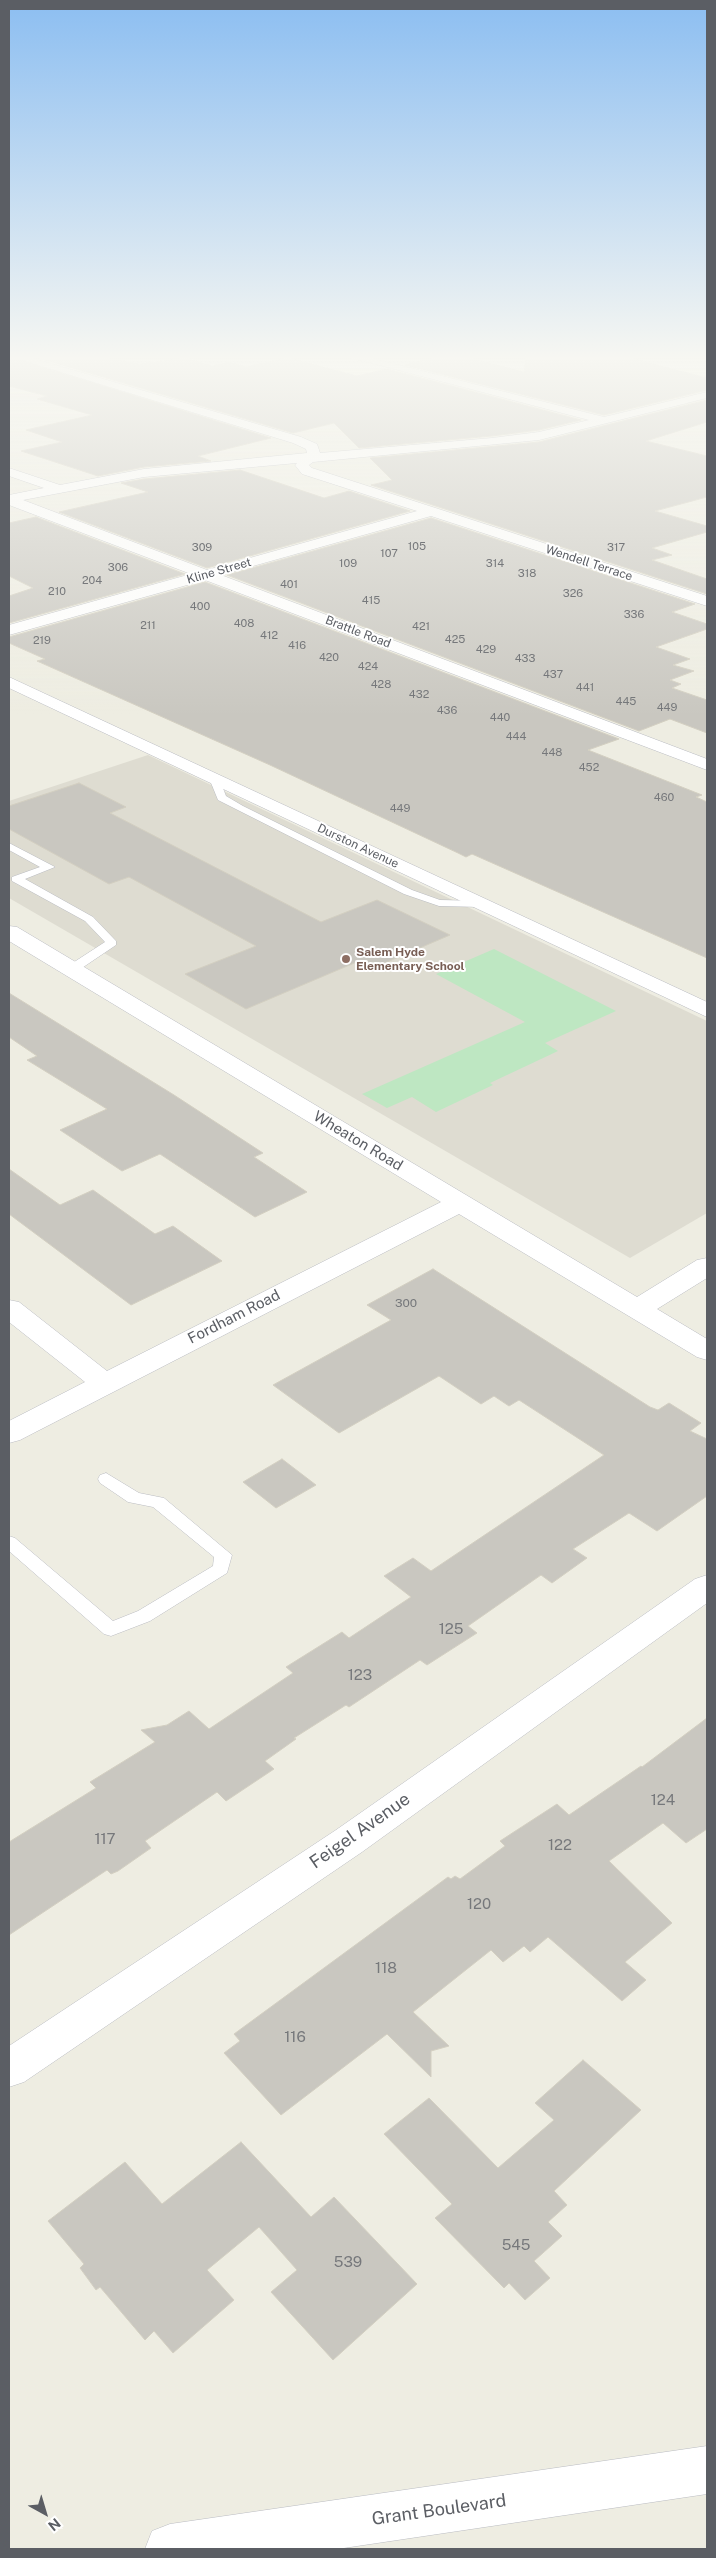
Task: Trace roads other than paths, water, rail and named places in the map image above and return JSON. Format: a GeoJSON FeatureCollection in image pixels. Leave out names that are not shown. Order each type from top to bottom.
{"type":"FeatureCollection","features":[{"type":"Feature","properties":{"kind":"street"},"geometry":{"type":"LineString","coordinates":[[25,477],[56,488]]}},
{"type":"Feature","properties":{"kind":"street"},"geometry":{"type":"LineString","coordinates":[[9,500],[56,488],[118,477]]}},
{"type":"Feature","properties":{"kind":"street","name":"Wendell Terrace"},"geometry":{"type":"LineString","coordinates":[[326,477],[707,601]]}},
{"type":"Feature","properties":{"kind":"street","name":"Brattle Road"},"geometry":{"type":"LineString","coordinates":[[9,500],[707,764]]}},
{"type":"Feature","properties":{"kind":"street","name":"Kline Street"},"geometry":{"type":"LineString","coordinates":[[9,630],[430,512]]}},
{"type":"Feature","properties":{"kind":"street","name":"Durston Avenue"},"geometry":{"type":"LineString","coordinates":[[9,682],[707,1010]]}},
{"type":"Feature","properties":{"kind":"street","name":"Wheaton Road"},"geometry":{"type":"LineString","coordinates":[[9,932],[707,1351]]}},
{"type":"Feature","properties":{"kind":"street","name":"Fordham Road"},"geometry":{"type":"LineString","coordinates":[[9,1433],[460,1203]]}},
{"type":"Feature","properties":{"kind":"street"},"geometry":{"type":"LineString","coordinates":[[637,1309],[707,1266]]}},
{"type":"Feature","properties":{"kind":"street"},"geometry":{"type":"LineString","coordinates":[[9,1308],[104,1383]]}},
{"type":"Feature","properties":{"kind":"street","name":"Feigel Avenue"},"geometry":{"type":"LineString","coordinates":[[9,2069],[349,1840],[707,1586]]}},
{"type":"Feature","properties":{"kind":"street","name":"Grant Boulevard"},"geometry":{"type":"LineString","coordinates":[[170,2549],[707,2470]]}},
{"type":"Feature","properties":{"kind":"lane"},"geometry":{"type":"LineString","coordinates":[[9,846],[48,867],[16,879],[89,919],[112,943],[72,969]]}},
{"type":"Feature","properties":{"kind":"lane"},"geometry":{"type":"LineString","coordinates":[[9,1542],[111,1629],[144,1616],[221,1569],[223,1555],[158,1502],[134,1498],[106,1479]]}},
{"type":"Feature","properties":{"kind":"place","name":"Salem Hyde Elementary School"},"geometry":{"type":"Point","coordinates":[346,959]}}]}
